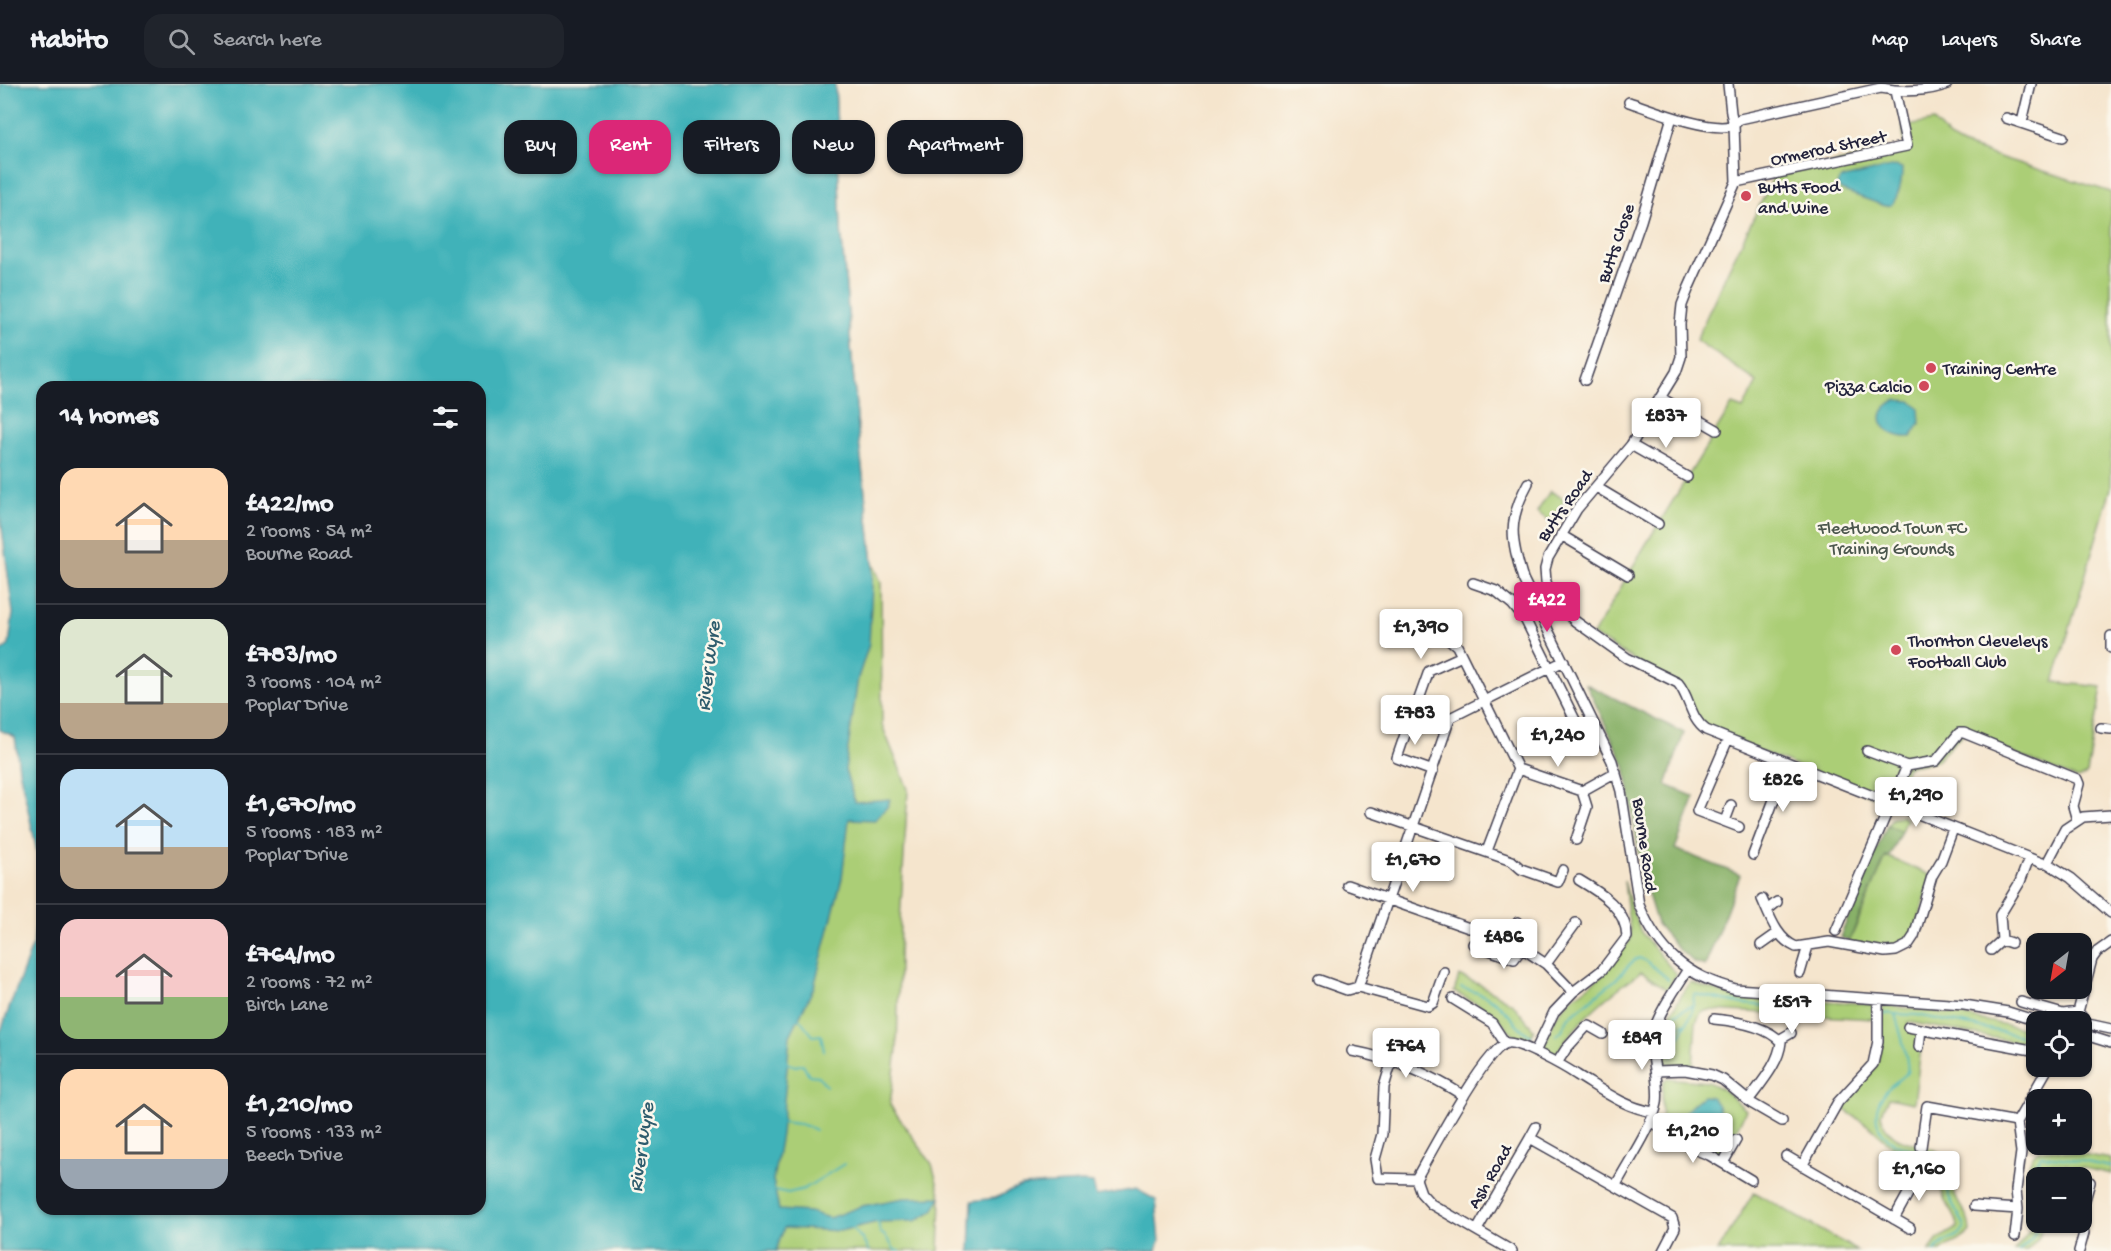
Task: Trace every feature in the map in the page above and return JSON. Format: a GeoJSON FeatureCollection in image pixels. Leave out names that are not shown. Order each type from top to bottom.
{"type":"FeatureCollection","features":[{"type":"Feature","properties":{"kind":"street"},"geometry":{"type":"LineString","coordinates":[[1728,84],[1734,125],[1736,182]]}},
{"type":"Feature","properties":{"kind":"street"},"geometry":{"type":"LineString","coordinates":[[1629,102],[1672,117],[1723,127],[1734,125],[1740,119],[1881,88],[1895,91],[1941,87],[1947,84]]}},
{"type":"Feature","properties":{"kind":"street"},"geometry":{"type":"LineString","coordinates":[[2022,122],[2031,84]]}},
{"type":"Feature","properties":{"kind":"street","name":"Ormerod Street"},"geometry":{"type":"LineString","coordinates":[[1736,182],[1907,146],[1895,91]]}},
{"type":"Feature","properties":{"kind":"street","name":"Butts Close"},"geometry":{"type":"LineString","coordinates":[[1585,380],[1641,221],[1672,117]]}},
{"type":"Feature","properties":{"kind":"street"},"geometry":{"type":"LineString","coordinates":[[2006,118],[2063,137]]}},
{"type":"Feature","properties":{"kind":"street","name":"Butts Road"},"geometry":{"type":"LineString","coordinates":[[1736,182],[1682,305],[1681,357],[1676,372],[1632,445],[1577,509],[1548,558],[1545,569],[1546,582],[1552,596],[1563,610],[1593,635],[1627,658],[1678,683],[1699,725],[1706,730],[2042,864],[2047,863],[2071,878],[2111,913]]}},
{"type":"Feature","properties":{"kind":"street"},"geometry":{"type":"LineString","coordinates":[[1661,398],[1717,430]]}},
{"type":"Feature","properties":{"kind":"street"},"geometry":{"type":"LineString","coordinates":[[1632,445],[1687,477]]}},
{"type":"Feature","properties":{"kind":"street","name":"Bourne Road"},"geometry":{"type":"LineString","coordinates":[[1528,483],[1513,516],[1514,550],[1523,579],[1616,772],[1639,905],[1646,923],[1668,954],[1688,969],[1720,985],[1736,989],[1984,1007],[2026,1018]]}},
{"type":"Feature","properties":{"kind":"street"},"geometry":{"type":"LineString","coordinates":[[1596,487],[1658,524]]}},
{"type":"Feature","properties":{"kind":"street"},"geometry":{"type":"LineString","coordinates":[[1561,535],[1628,575]]}},
{"type":"Feature","properties":{"kind":"street"},"geometry":{"type":"LineString","coordinates":[[1473,583],[1496,591],[1512,604],[1526,621],[1578,726]]}},
{"type":"Feature","properties":{"kind":"street"},"geometry":{"type":"LineString","coordinates":[[1434,634],[1450,640],[1457,646],[1518,769],[1582,791],[1616,772]]}},
{"type":"Feature","properties":{"kind":"street"},"geometry":{"type":"LineString","coordinates":[[2111,636],[2111,648]]}},
{"type":"Feature","properties":{"kind":"street"},"geometry":{"type":"LineString","coordinates":[[1419,699],[1429,671],[1462,656]]}},
{"type":"Feature","properties":{"kind":"street"},"geometry":{"type":"LineString","coordinates":[[1358,987],[1450,718],[1564,661]]}},
{"type":"Feature","properties":{"kind":"street"},"geometry":{"type":"LineString","coordinates":[[1413,714],[1397,758],[1433,771]]}},
{"type":"Feature","properties":{"kind":"street"},"geometry":{"type":"LineString","coordinates":[[1867,751],[1907,766],[1935,761],[1959,733],[1964,733],[2077,779],[2079,784],[2073,806],[2077,820]]}},
{"type":"Feature","properties":{"kind":"street"},"geometry":{"type":"LineString","coordinates":[[1693,822],[1728,739]]}},
{"type":"Feature","properties":{"kind":"street"},"geometry":{"type":"LineString","coordinates":[[1753,855],[1788,763]]}},
{"type":"Feature","properties":{"kind":"street"},"geometry":{"type":"LineString","coordinates":[[1836,931],[1907,766]]}},
{"type":"Feature","properties":{"kind":"street"},"geometry":{"type":"LineString","coordinates":[[1487,851],[1518,769]]}},
{"type":"Feature","properties":{"kind":"street"},"geometry":{"type":"LineString","coordinates":[[1576,840],[1587,807],[1582,791]]}},
{"type":"Feature","properties":{"kind":"street"},"geometry":{"type":"LineString","coordinates":[[1725,821],[1731,805]]}},
{"type":"Feature","properties":{"kind":"street"},"geometry":{"type":"LineString","coordinates":[[1697,811],[1739,827]]}},
{"type":"Feature","properties":{"kind":"street"},"geometry":{"type":"LineString","coordinates":[[1371,812],[1487,851],[1512,861],[1521,869],[1558,882],[1563,870]]}},
{"type":"Feature","properties":{"kind":"street"},"geometry":{"type":"LineString","coordinates":[[2047,863],[2065,829],[2077,820],[2093,815],[2111,815]]}},
{"type":"Feature","properties":{"kind":"street"},"geometry":{"type":"LineString","coordinates":[[1762,899],[1778,933],[1796,947],[1829,942],[1885,952],[1896,951],[1908,945],[1914,936],[1932,876],[1941,861],[1953,829]]}},
{"type":"Feature","properties":{"kind":"street"},"geometry":{"type":"LineString","coordinates":[[1991,950],[2007,941],[2000,915],[2020,882],[2029,858]]}},
{"type":"Feature","properties":{"kind":"street"},"geometry":{"type":"LineString","coordinates":[[1534,1052],[1554,1012],[1573,992],[1602,970],[1627,937],[1622,916],[1612,903],[1598,891],[1579,880]]}},
{"type":"Feature","properties":{"kind":"street"},"geometry":{"type":"LineString","coordinates":[[1347,885],[1468,928]]}},
{"type":"Feature","properties":{"kind":"street"},"geometry":{"type":"LineString","coordinates":[[1767,910],[1777,902]]}},
{"type":"Feature","properties":{"kind":"street"},"geometry":{"type":"LineString","coordinates":[[1518,922],[1513,941],[1546,964],[1573,992]]}},
{"type":"Feature","properties":{"kind":"street"},"geometry":{"type":"LineString","coordinates":[[1546,964],[1576,923]]}},
{"type":"Feature","properties":{"kind":"street"},"geometry":{"type":"LineString","coordinates":[[1761,945],[1778,933]]}},
{"type":"Feature","properties":{"kind":"street"},"geometry":{"type":"LineString","coordinates":[[2078,1011],[2092,959],[2097,952],[2111,942]]}},
{"type":"Feature","properties":{"kind":"street"},"geometry":{"type":"LineString","coordinates":[[1473,944],[1514,959],[1522,948]]}},
{"type":"Feature","properties":{"kind":"street"},"geometry":{"type":"LineString","coordinates":[[1800,972],[1808,946]]}},
{"type":"Feature","properties":{"kind":"street"},"geometry":{"type":"LineString","coordinates":[[1616,1185],[1652,1117],[1658,1094],[1652,1041],[1655,1026],[1688,969]]}},
{"type":"Feature","properties":{"kind":"street"},"geometry":{"type":"LineString","coordinates":[[1319,980],[1347,990],[1358,987],[1428,1006],[1432,1003],[1444,972]]}},
{"type":"Feature","properties":{"kind":"street"},"geometry":{"type":"LineString","coordinates":[[1454,999],[1492,1023],[1505,1044]]}},
{"type":"Feature","properties":{"kind":"street"},"geometry":{"type":"LineString","coordinates":[[1802,1166],[1838,1102],[1873,1064],[1878,1045],[1878,999]]}},
{"type":"Feature","properties":{"kind":"street"},"geometry":{"type":"LineString","coordinates":[[2021,1002],[2052,1011]]}},
{"type":"Feature","properties":{"kind":"street"},"geometry":{"type":"LineString","coordinates":[[1714,1019],[1738,1021],[1779,1040]]}},
{"type":"Feature","properties":{"kind":"street"},"geometry":{"type":"LineString","coordinates":[[2092,1025],[2111,1029]]}},
{"type":"Feature","properties":{"kind":"street"},"geometry":{"type":"LineString","coordinates":[[1557,1063],[1586,1027],[1589,1026],[1603,1034]]}},
{"type":"Feature","properties":{"kind":"street"},"geometry":{"type":"LineString","coordinates":[[1908,1027],[2026,1049]]}},
{"type":"Feature","properties":{"kind":"street"},"geometry":{"type":"LineString","coordinates":[[1919,1047],[1921,1029]]}},
{"type":"Feature","properties":{"kind":"street"},"geometry":{"type":"LineString","coordinates":[[1779,1040],[1791,1034]]}},
{"type":"Feature","properties":{"kind":"street"},"geometry":{"type":"LineString","coordinates":[[2092,1037],[2111,1043]]}},
{"type":"Feature","properties":{"kind":"street"},"geometry":{"type":"LineString","coordinates":[[1748,1101],[1776,1060],[1780,1050],[1779,1040]]}},
{"type":"Feature","properties":{"kind":"street"},"geometry":{"type":"LineString","coordinates":[[1512,1251],[1431,1204],[1421,1193],[1416,1179],[1464,1096],[1496,1050],[1505,1044],[1514,1043],[1557,1063],[1623,1103],[1641,1110],[1691,1148],[1723,1163],[1751,1180]]}},
{"type":"Feature","properties":{"kind":"street"},"geometry":{"type":"LineString","coordinates":[[1352,1051],[1392,1060],[1434,1077],[1464,1096]]}},
{"type":"Feature","properties":{"kind":"street"},"geometry":{"type":"LineString","coordinates":[[1392,1060],[1384,1087],[1382,1134],[1375,1159],[1377,1181],[1416,1179]]}},
{"type":"Feature","properties":{"kind":"street"},"geometry":{"type":"LineString","coordinates":[[1656,1071],[1685,1070],[1712,1075],[1723,1080],[1748,1101],[1782,1121]]}},
{"type":"Feature","properties":{"kind":"street"},"geometry":{"type":"LineString","coordinates":[[2015,1236],[2018,1209],[2016,1190],[2021,1152],[2017,1122],[2043,1077]]}},
{"type":"Feature","properties":{"kind":"street"},"geometry":{"type":"LineString","coordinates":[[1921,1147],[1924,1105],[2017,1122]]}},
{"type":"Feature","properties":{"kind":"street","name":"Ash Road"},"geometry":{"type":"LineString","coordinates":[[1477,1230],[1536,1127]]}},
{"type":"Feature","properties":{"kind":"street","name":"Ash Road"},"geometry":{"type":"LineString","coordinates":[[1530,1138],[1672,1218],[1675,1228],[1663,1251]]}},
{"type":"Feature","properties":{"kind":"street"},"geometry":{"type":"LineString","coordinates":[[1723,1163],[1736,1140]]}},
{"type":"Feature","properties":{"kind":"street"},"geometry":{"type":"LineString","coordinates":[[1786,1156],[1911,1228]]}},
{"type":"Feature","properties":{"kind":"street"},"geometry":{"type":"LineString","coordinates":[[1894,1219],[1920,1172]]}},
{"type":"Feature","properties":{"kind":"street"},"geometry":{"type":"LineString","coordinates":[[1974,1206],[2018,1209]]}},
{"type":"Feature","properties":{"kind":"street"},"geometry":{"type":"LineString","coordinates":[[2079,1251],[2084,1233]]}},
{"type":"Feature","properties":{"kind":"green space"},"geometry":{"type":"Polygon","coordinates":[[[835,84],[836,120],[832,120],[835,84]]]}},
{"type":"Feature","properties":{"kind":"green space","name":"Fleetwood Town FC Training Grounds"},"geometry":{"type":"Polygon","coordinates":[[[1934,121],[1949,138],[1964,146],[2111,192],[2111,488],[2054,682],[2102,687],[2087,774],[2077,779],[1964,733],[1936,761],[1907,767],[1892,804],[1706,730],[1683,690],[1593,635],[1732,405],[1743,409],[1757,382],[1696,340],[1774,176],[1904,148],[1903,127],[1934,121]]]}},
{"type":"Feature","properties":{"kind":"green space"},"geometry":{"type":"Polygon","coordinates":[[[827,174],[839,174],[841,229],[859,441],[873,563],[881,582],[882,725],[908,789],[900,921],[897,1049],[890,1105],[932,1164],[941,1197],[939,1251],[732,1251],[827,174]]]}},
{"type":"Feature","properties":{"kind":"green space"},"geometry":{"type":"Polygon","coordinates":[[[1550,491],[1566,500],[1551,522],[1537,512],[1550,491]]]}},
{"type":"Feature","properties":{"kind":"green space"},"geometry":{"type":"Polygon","coordinates":[[[1586,684],[1684,733],[1666,785],[1695,797],[1675,849],[1740,875],[1705,966],[1694,962],[1679,950],[1657,924],[1643,878],[1625,766],[1586,684]]]}},
{"type":"Feature","properties":{"kind":"green space"},"geometry":{"type":"Polygon","coordinates":[[[1901,816],[1906,819],[1901,831],[1887,825],[1893,817],[1901,816]]]}},
{"type":"Feature","properties":{"kind":"green space"},"geometry":{"type":"Polygon","coordinates":[[[1887,825],[1901,831],[1889,857],[1886,856],[1849,941],[1840,937],[1887,825]]]}},
{"type":"Feature","properties":{"kind":"green space"},"geometry":{"type":"Polygon","coordinates":[[[1886,856],[1932,876],[1914,936],[1896,951],[1848,945],[1886,856]]]}},
{"type":"Feature","properties":{"kind":"green space"},"geometry":{"type":"Polygon","coordinates":[[[1624,881],[1641,932],[1676,974],[1668,990],[1641,972],[1583,1020],[1555,1056],[1543,1048],[1556,1016],[1571,999],[1604,974],[1631,939],[1624,881]]]}},
{"type":"Feature","properties":{"kind":"green space"},"geometry":{"type":"Polygon","coordinates":[[[1459,976],[1481,985],[1513,1004],[1534,1030],[1526,1043],[1517,1039],[1493,1012],[1454,992],[1459,976]]]}},
{"type":"Feature","properties":{"kind":"green space"},"geometry":{"type":"Polygon","coordinates":[[[1690,982],[1729,995],[1872,1004],[1873,1019],[1710,1010],[1701,1012],[1696,1022],[1693,1067],[1674,1064],[1659,1065],[1656,1044],[1660,1030],[1690,982]]]}},
{"type":"Feature","properties":{"kind":"green space"},"geometry":{"type":"Polygon","coordinates":[[[1883,1005],[1952,1014],[2026,1029],[2026,1044],[1908,1022],[1908,1027],[1921,1029],[1921,1049],[1914,1103],[1888,1098],[1881,1114],[1885,1126],[1892,1134],[1901,1140],[1932,1149],[1948,1161],[1952,1187],[1966,1215],[1970,1231],[1964,1238],[1941,1251],[1929,1251],[1938,1239],[1958,1227],[1943,1196],[1937,1167],[1929,1160],[1894,1148],[1869,1126],[1840,1107],[1877,1065],[1882,1044],[1883,1005]]]}},
{"type":"Feature","properties":{"kind":"green space"},"geometry":{"type":"Polygon","coordinates":[[[1667,1078],[1708,1082],[1722,1089],[1746,1110],[1734,1135],[1720,1152],[1695,1145],[1661,1122],[1663,1082],[1667,1078]]]}},
{"type":"Feature","properties":{"kind":"green space"},"geometry":{"type":"Polygon","coordinates":[[[2088,1155],[2111,1159],[2111,1174],[2092,1170],[2092,1167],[2066,1164],[2047,1163],[2043,1167],[2029,1167],[2033,1156],[2088,1155]]]}},
{"type":"Feature","properties":{"kind":"green space"},"geometry":{"type":"Polygon","coordinates":[[[1754,1192],[1858,1251],[1718,1251],[1754,1192]]]}},
{"type":"Feature","properties":{"kind":"green space"},"geometry":{"type":"Polygon","coordinates":[[[2028,1233],[2040,1233],[2036,1242],[2026,1251],[2014,1251],[2028,1233]]]}},
{"type":"Feature","properties":{"kind":"water","name":"River Wyre"},"geometry":{"type":"Polygon","coordinates":[[[0,84],[835,84],[836,120],[792,120],[792,174],[839,174],[841,229],[859,441],[873,563],[869,644],[858,678],[845,770],[855,802],[890,799],[888,806],[875,820],[849,819],[842,878],[814,987],[790,1036],[781,1134],[773,1180],[779,1210],[810,1212],[829,1218],[862,1206],[904,1198],[941,1197],[933,1211],[915,1221],[878,1222],[840,1231],[784,1228],[776,1251],[0,1251],[0,1033],[34,941],[36,920],[36,1215],[486,1215],[486,381],[36,381],[36,846],[19,769],[15,737],[0,730],[0,652],[9,645],[13,613],[0,514],[0,84]]]}},
{"type":"Feature","properties":{"kind":"water"},"geometry":{"type":"Polygon","coordinates":[[[1895,166],[1902,168],[1902,178],[1891,205],[1885,206],[1841,190],[1837,185],[1840,179],[1895,166]]]}},
{"type":"Feature","properties":{"kind":"water"},"geometry":{"type":"Polygon","coordinates":[[[1897,400],[1911,401],[1919,408],[1920,424],[1911,437],[1893,434],[1883,424],[1881,418],[1883,411],[1897,400]]]}},
{"type":"Feature","properties":{"kind":"water"},"geometry":{"type":"Polygon","coordinates":[[[1703,1096],[1712,1098],[1718,1106],[1719,1113],[1712,1131],[1697,1137],[1687,1130],[1683,1120],[1687,1111],[1703,1096]]]}},
{"type":"Feature","properties":{"kind":"water"},"geometry":{"type":"Polygon","coordinates":[[[1093,1183],[1096,1196],[1136,1189],[1156,1200],[1160,1241],[1157,1251],[970,1251],[972,1201],[995,1198],[1022,1186],[1093,1183]]]}},
{"type":"Feature","properties":{"kind":"waterway"},"geometry":{"type":"LineString","coordinates":[[1556,1035],[1561,1032],[1568,1018],[1615,980],[1634,960],[1640,958],[1649,963],[1668,979]]}},
{"type":"Feature","properties":{"kind":"waterway"},"geometry":{"type":"LineString","coordinates":[[1461,988],[1492,1000],[1531,1036]]}},
{"type":"Feature","properties":{"kind":"waterway"},"geometry":{"type":"LineString","coordinates":[[1673,1057],[1674,1042],[1692,1013],[1694,994],[1744,1004],[1805,1009]]}},
{"type":"Feature","properties":{"kind":"waterway"},"geometry":{"type":"LineString","coordinates":[[1675,1014],[1693,1005]]}},
{"type":"Feature","properties":{"kind":"waterway"},"geometry":{"type":"LineString","coordinates":[[1884,1013],[1895,1014],[1907,1061],[1907,1072],[1882,1097],[1877,1107],[1878,1124],[1883,1133],[1897,1144],[1933,1156],[1943,1163],[1947,1192],[1965,1228],[1942,1243],[1935,1251]]}},
{"type":"Feature","properties":{"kind":"waterway"},"geometry":{"type":"LineString","coordinates":[[1895,1014],[1917,1015],[2026,1037]]}},
{"type":"Feature","properties":{"kind":"waterway"},"geometry":{"type":"LineString","coordinates":[[799,1018],[813,1036],[821,1035],[824,1051]]}},
{"type":"Feature","properties":{"kind":"waterway"},"geometry":{"type":"LineString","coordinates":[[1670,1029],[1687,1023]]}},
{"type":"Feature","properties":{"kind":"waterway"},"geometry":{"type":"LineString","coordinates":[[1666,1046],[1674,1042]]}},
{"type":"Feature","properties":{"kind":"waterway"},"geometry":{"type":"LineString","coordinates":[[787,1063],[796,1066],[803,1064],[809,1075],[819,1076],[826,1086]]}},
{"type":"Feature","properties":{"kind":"waterway"},"geometry":{"type":"LineString","coordinates":[[782,1122],[803,1125],[815,1130]]}},
{"type":"Feature","properties":{"kind":"waterway"},"geometry":{"type":"LineString","coordinates":[[2019,1251],[2035,1232],[2031,1184],[2034,1169],[2042,1156],[2111,1167]]}},
{"type":"Feature","properties":{"kind":"waterway"},"geometry":{"type":"LineString","coordinates":[[775,1190],[788,1193],[804,1189],[844,1164]]}},
{"type":"Feature","properties":{"kind":"waterway"},"geometry":{"type":"LineString","coordinates":[[878,1221],[880,1232],[895,1250],[899,1251]]}},
{"type":"Feature","properties":{"kind":"waterway"},"geometry":{"type":"LineString","coordinates":[[851,1227],[869,1251]]}},
{"type":"Feature","properties":{"kind":"place","name":"Butts Food and Wine"},"geometry":{"type":"Point","coordinates":[1746,196]}},
{"type":"Feature","properties":{"kind":"place","name":"Training Centre"},"geometry":{"type":"Point","coordinates":[1931,368]}},
{"type":"Feature","properties":{"kind":"place","name":"Pizza Calcio"},"geometry":{"type":"Point","coordinates":[1924,386]}},
{"type":"Feature","properties":{"kind":"place","name":"Thornton Cleveleys Football Club"},"geometry":{"type":"Point","coordinates":[1896,650]}}]}
